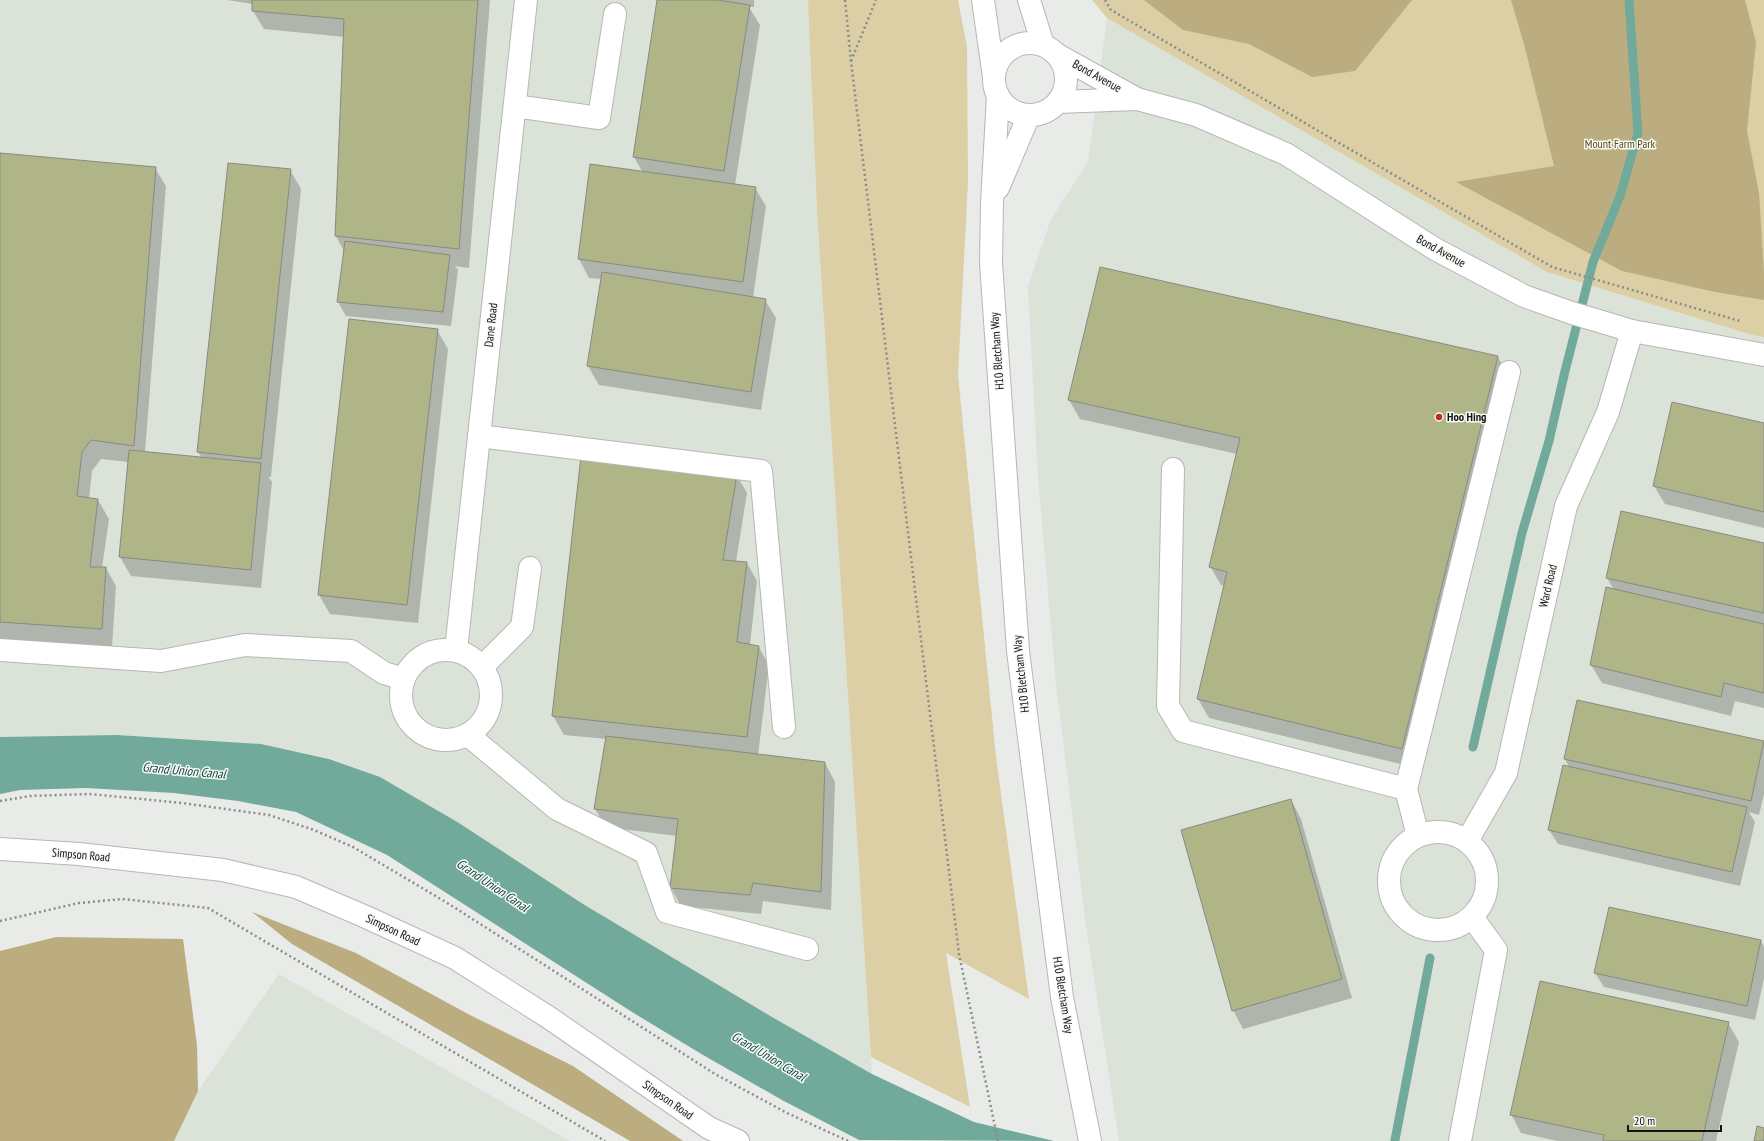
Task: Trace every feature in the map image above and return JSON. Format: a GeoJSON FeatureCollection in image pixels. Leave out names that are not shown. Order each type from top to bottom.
{"type":"FeatureCollection","features":[{"type":"Feature","properties":{"kind":"street","name":"Dane Road"},"geometry":{"type":"LineString","coordinates":[[456,650],[526,0]]}},
{"type":"Feature","properties":{"kind":"street","name":"H10 Bletcham Way"},"geometry":{"type":"LineString","coordinates":[[983,0],[996,87],[991,263],[1018,651],[1062,997],[1090,1141]]}},
{"type":"Feature","properties":{"kind":"street"},"geometry":{"type":"LineString","coordinates":[[1029,0],[1050,50],[1062,62],[1066,72],[1066,83],[1058,102],[1050,110],[1040,114],[1029,115],[1020,114],[1011,109],[996,87],[997,67],[1002,57],[1010,49],[1020,44],[1032,43],[1050,50]]}},
{"type":"Feature","properties":{"kind":"street"},"geometry":{"type":"LineString","coordinates":[[515,106],[599,118],[615,14]]}},
{"type":"Feature","properties":{"kind":"street","name":"Bond Avenue"},"geometry":{"type":"LineString","coordinates":[[1050,50],[1137,99],[1196,115],[1286,154],[1435,249],[1524,296],[1580,316],[1632,330],[1764,355]]}},
{"type":"Feature","properties":{"kind":"street","name":"Bond Avenue"},"geometry":{"type":"LineString","coordinates":[[1058,102],[1137,99]]}},
{"type":"Feature","properties":{"kind":"street","name":"H10 Bletcham Way"},"geometry":{"type":"LineString","coordinates":[[992,203],[1029,115]]}},
{"type":"Feature","properties":{"kind":"street","name":"Ward Road"},"geometry":{"type":"LineString","coordinates":[[1467,841],[1506,774],[1566,506],[1608,412],[1632,330]]}},
{"type":"Feature","properties":{"kind":"street"},"geometry":{"type":"LineString","coordinates":[[1418,836],[1406,789],[1509,372]]}},
{"type":"Feature","properties":{"kind":"street"},"geometry":{"type":"LineString","coordinates":[[479,436],[761,471],[784,727]]}},
{"type":"Feature","properties":{"kind":"street"},"geometry":{"type":"LineString","coordinates":[[1173,469],[1168,706],[1182,731],[1406,789]]}},
{"type":"Feature","properties":{"kind":"street"},"geometry":{"type":"LineString","coordinates":[[482,667],[522,627],[530,568]]}},
{"type":"Feature","properties":{"kind":"street"},"geometry":{"type":"LineString","coordinates":[[0,650],[161,661],[245,645],[350,651],[384,673],[404,679]]}},
{"type":"Feature","properties":{"kind":"street"},"geometry":{"type":"LineString","coordinates":[[456,650],[470,656],[482,667],[490,681],[492,696],[491,704],[489,712],[480,725],[468,735],[453,740],[438,740],[423,734],[411,724],[404,710],[401,694],[404,679],[410,668],[419,659],[431,652],[456,650]]}},
{"type":"Feature","properties":{"kind":"street"},"geometry":{"type":"LineString","coordinates":[[468,735],[557,809],[646,853],[667,912],[807,949]]}},
{"type":"Feature","properties":{"kind":"street"},"geometry":{"type":"LineString","coordinates":[[1435,832],[1452,833],[1467,841],[1478,850],[1484,863],[1488,877],[1486,892],[1481,905],[1472,917],[1458,926],[1441,930],[1424,928],[1409,920],[1397,908],[1391,893],[1390,876],[1394,859],[1404,845],[1418,836],[1435,832]]}},
{"type":"Feature","properties":{"kind":"street","name":"Simpson Road"},"geometry":{"type":"LineString","coordinates":[[0,849],[79,854],[223,870],[296,888],[366,917],[455,958],[548,1017],[709,1128],[738,1141]]}},
{"type":"Feature","properties":{"kind":"street"},"geometry":{"type":"LineString","coordinates":[[1460,1141],[1496,950],[1472,917]]}},
{"type":"Feature","properties":{"kind":"path"},"geometry":{"type":"LineString","coordinates":[[845,0],[850,61],[959,954],[998,1141]]}},
{"type":"Feature","properties":{"kind":"path"},"geometry":{"type":"LineString","coordinates":[[850,61],[876,0]]}},
{"type":"Feature","properties":{"kind":"path"},"geometry":{"type":"LineString","coordinates":[[1105,0],[1111,10],[1552,267],[1741,321]]}},
{"type":"Feature","properties":{"kind":"path"},"geometry":{"type":"LineString","coordinates":[[0,921],[78,903],[122,899],[208,908],[605,1141]]}},
{"type":"Feature","properties":{"kind":"shaded area"},"geometry":{"type":"Polygon","coordinates":[[[0,0],[808,0],[817,211],[872,1074],[772,1017],[583,904],[459,823],[380,777],[329,758],[261,744],[117,735],[0,737],[0,0]]]}},
{"type":"Feature","properties":{"kind":"shaded area"},"geometry":{"type":"Polygon","coordinates":[[[1107,18],[1547,272],[1752,335],[1764,337],[1764,1141],[1119,1141],[1086,926],[1056,684],[1038,477],[1028,287],[1051,219],[1088,162],[1107,18]]]}},
{"type":"Feature","properties":{"kind":"shaded area"},"geometry":{"type":"Polygon","coordinates":[[[279,974],[570,1141],[174,1141],[198,1091],[279,974]]]}},
{"type":"Feature","properties":{"kind":"green space"},"geometry":{"type":"Polygon","coordinates":[[[808,0],[958,0],[967,47],[968,182],[958,375],[996,757],[1029,999],[946,953],[970,1107],[871,1057],[817,211],[808,0]]]}},
{"type":"Feature","properties":{"kind":"green space","name":"Mount Farm Park"},"geometry":{"type":"Polygon","coordinates":[[[1092,0],[1764,0],[1764,337],[1752,335],[1547,272],[1107,18],[1092,0]]]}},
{"type":"Feature","properties":{"kind":"green space"},"geometry":{"type":"Polygon","coordinates":[[[1144,0],[1412,0],[1355,71],[1312,77],[1249,44],[1183,30],[1144,0]]]}},
{"type":"Feature","properties":{"kind":"green space"},"geometry":{"type":"Polygon","coordinates":[[[1511,0],[1745,0],[1756,42],[1747,131],[1759,193],[1764,273],[1764,300],[1715,292],[1622,271],[1456,182],[1554,166],[1524,44],[1511,0]]]}},
{"type":"Feature","properties":{"kind":"green space"},"geometry":{"type":"Polygon","coordinates":[[[252,912],[356,953],[468,1014],[573,1066],[683,1141],[630,1141],[292,944],[252,912]]]}},
{"type":"Feature","properties":{"kind":"green space"},"geometry":{"type":"Polygon","coordinates":[[[56,937],[183,939],[197,1045],[198,1091],[174,1141],[0,1141],[0,951],[56,937]]]}},
{"type":"Feature","properties":{"kind":"water","name":"Grand Union Canal"},"geometry":{"type":"Polygon","coordinates":[[[117,735],[261,744],[329,759],[380,777],[459,823],[583,904],[772,1017],[872,1074],[974,1122],[1054,1141],[859,1140],[782,1100],[703,1055],[632,1012],[387,855],[296,812],[238,801],[174,793],[86,788],[20,790],[0,794],[0,737],[117,735]]]}},
{"type":"Feature","properties":{"kind":"building"},"geometry":{"type":"Polygon","coordinates":[[[252,0],[478,0],[459,249],[335,236],[344,19],[252,11],[252,0]]]}},
{"type":"Feature","properties":{"kind":"building"},"geometry":{"type":"Polygon","coordinates":[[[657,0],[717,0],[750,5],[724,171],[633,157],[657,0]]]}},
{"type":"Feature","properties":{"kind":"building"},"geometry":{"type":"Polygon","coordinates":[[[0,153],[156,167],[134,446],[91,440],[82,452],[77,496],[98,499],[90,567],[106,567],[102,629],[0,622],[0,153]]]}},
{"type":"Feature","properties":{"kind":"building"},"geometry":{"type":"Polygon","coordinates":[[[228,163],[291,169],[261,459],[197,452],[228,163]]]}},
{"type":"Feature","properties":{"kind":"building"},"geometry":{"type":"Polygon","coordinates":[[[590,164],[756,187],[743,282],[578,259],[590,164]]]}},
{"type":"Feature","properties":{"kind":"building"},"geometry":{"type":"Polygon","coordinates":[[[345,241],[450,255],[443,312],[337,302],[345,241]]]}},
{"type":"Feature","properties":{"kind":"building"},"geometry":{"type":"Polygon","coordinates":[[[1100,267],[1498,356],[1402,749],[1197,699],[1227,572],[1209,567],[1240,438],[1068,400],[1100,267]]]}},
{"type":"Feature","properties":{"kind":"building"},"geometry":{"type":"Polygon","coordinates":[[[602,272],[766,299],[751,392],[587,366],[602,272]]]}},
{"type":"Feature","properties":{"kind":"building"},"geometry":{"type":"Polygon","coordinates":[[[349,319],[438,329],[407,605],[318,595],[349,319]]]}},
{"type":"Feature","properties":{"kind":"building"},"geometry":{"type":"Polygon","coordinates":[[[1672,402],[1764,423],[1764,512],[1653,486],[1672,402]]]}},
{"type":"Feature","properties":{"kind":"building"},"geometry":{"type":"Polygon","coordinates":[[[129,450],[261,463],[251,570],[119,557],[129,450]]]}},
{"type":"Feature","properties":{"kind":"building"},"geometry":{"type":"Polygon","coordinates":[[[581,456],[737,474],[723,560],[747,562],[737,642],[759,646],[747,737],[552,716],[581,456]]]}},
{"type":"Feature","properties":{"kind":"building"},"geometry":{"type":"Polygon","coordinates":[[[1621,511],[1764,543],[1764,613],[1606,578],[1621,511]]]}},
{"type":"Feature","properties":{"kind":"building"},"geometry":{"type":"Polygon","coordinates":[[[1606,587],[1764,624],[1764,693],[1724,683],[1721,697],[1590,665],[1606,587]]]}},
{"type":"Feature","properties":{"kind":"building"},"geometry":{"type":"Polygon","coordinates":[[[1577,700],[1764,741],[1751,801],[1564,759],[1577,700]]]}},
{"type":"Feature","properties":{"kind":"building"},"geometry":{"type":"Polygon","coordinates":[[[606,736],[825,762],[821,892],[753,883],[750,895],[670,888],[678,819],[594,809],[606,736]]]}},
{"type":"Feature","properties":{"kind":"building"},"geometry":{"type":"Polygon","coordinates":[[[1563,765],[1747,807],[1732,872],[1548,830],[1563,765]]]}},
{"type":"Feature","properties":{"kind":"building"},"geometry":{"type":"Polygon","coordinates":[[[1291,799],[1342,979],[1232,1011],[1181,830],[1291,799]]]}},
{"type":"Feature","properties":{"kind":"building"},"geometry":{"type":"Polygon","coordinates":[[[1609,907],[1761,940],[1747,1006],[1594,973],[1609,907]]]}},
{"type":"Feature","properties":{"kind":"building"},"geometry":{"type":"Polygon","coordinates":[[[1540,981],[1729,1022],[1702,1141],[1603,1141],[1604,1135],[1510,1115],[1540,981]]]}},
{"type":"Feature","properties":{"kind":"building"},"geometry":{"type":"Polygon","coordinates":[[[1757,1126],[1764,1128],[1764,1141],[1754,1141],[1757,1126]]]}},
{"type":"Feature","properties":{"kind":"waterway"},"geometry":{"type":"LineString","coordinates":[[1473,747],[1522,533],[1549,441],[1593,262],[1620,196],[1638,133],[1629,0]]}},
{"type":"Feature","properties":{"kind":"waterway"},"geometry":{"type":"LineString","coordinates":[[1395,1140],[1430,958]]}},
{"type":"Feature","properties":{"kind":"place","name":"Hoo Hing"},"geometry":{"type":"Point","coordinates":[1439,417]}}]}
